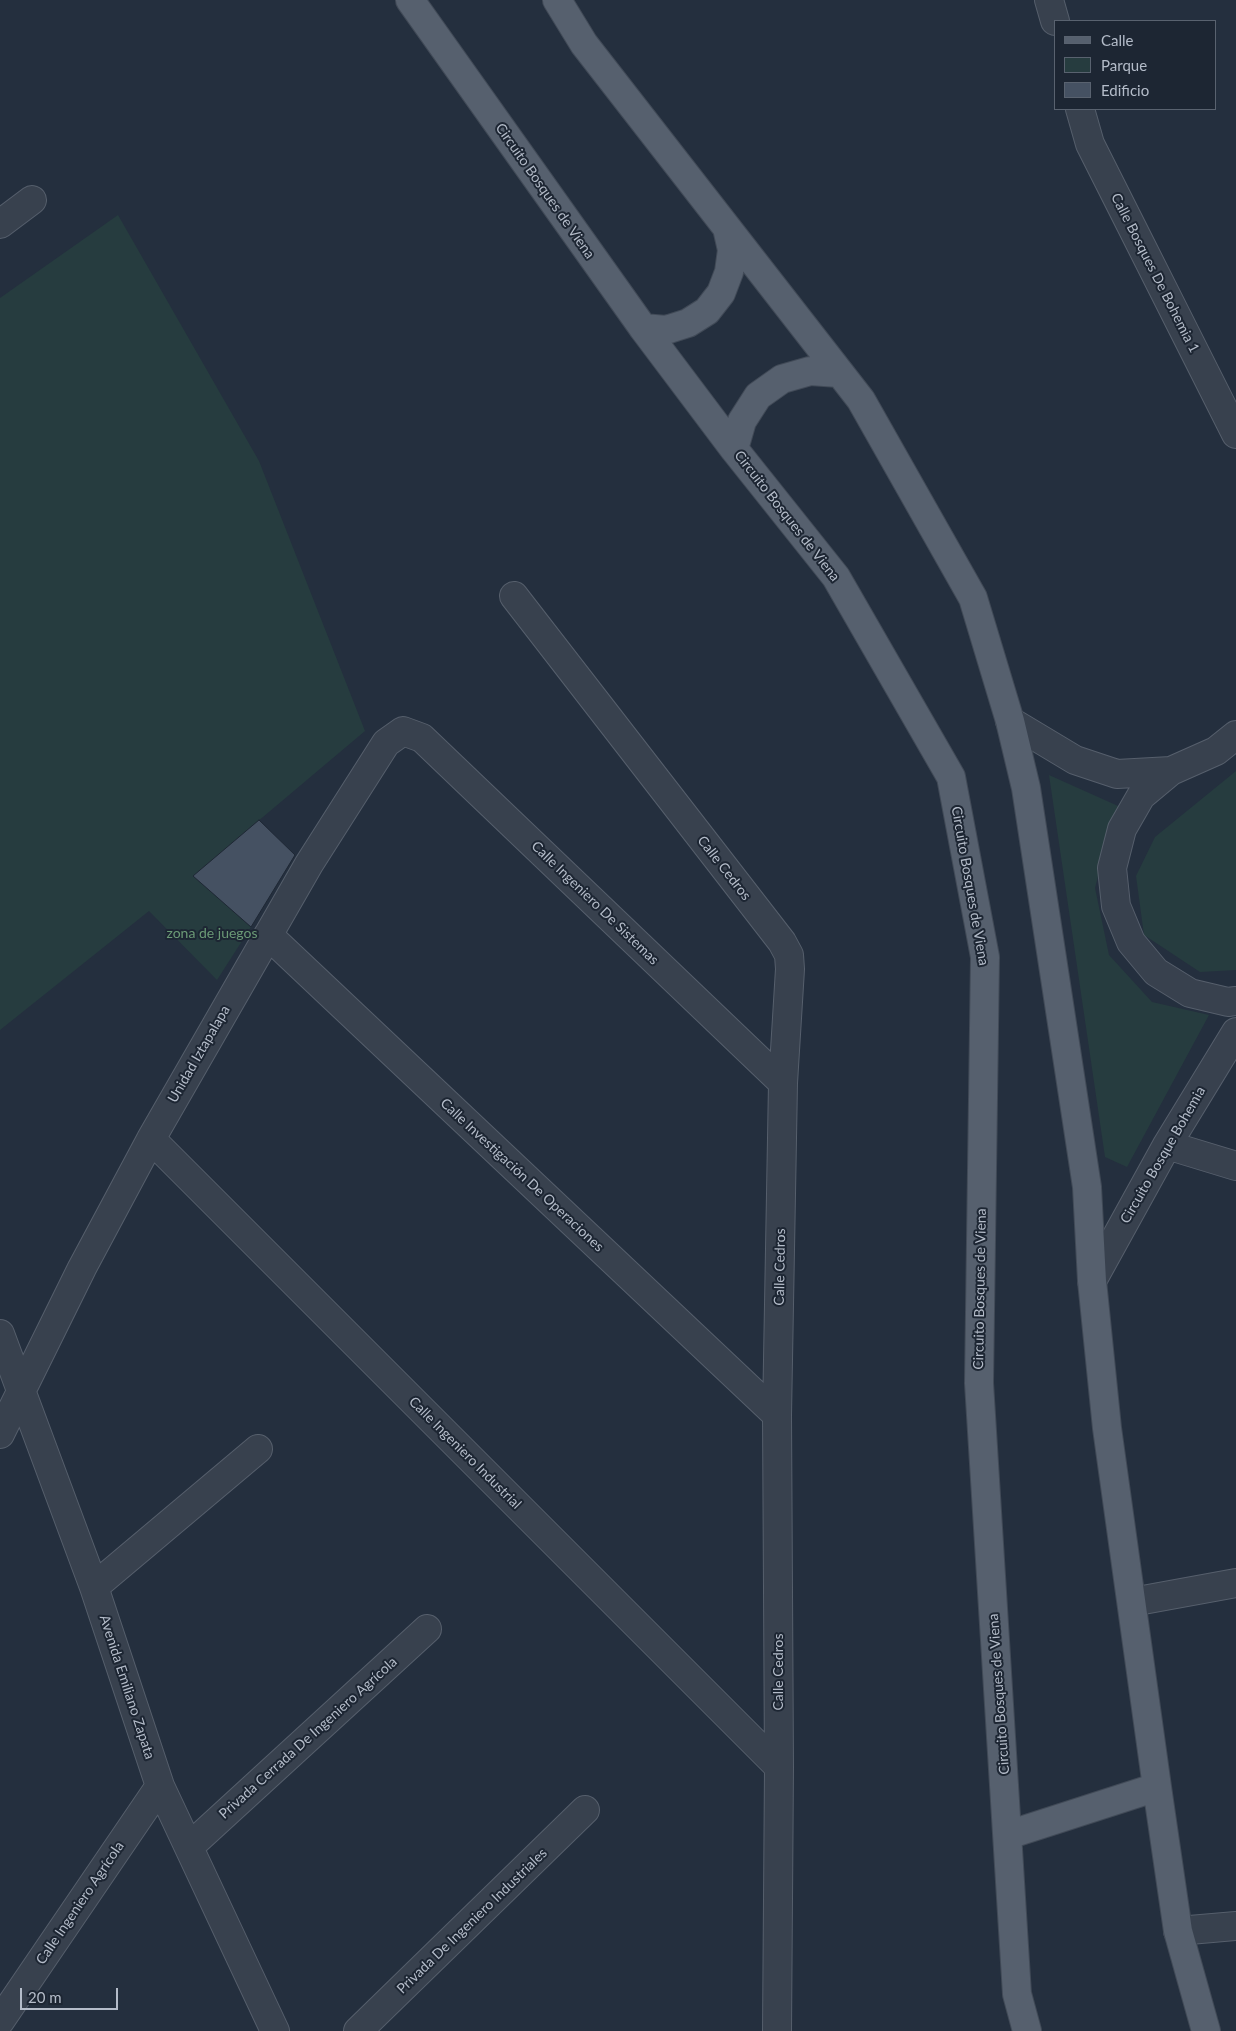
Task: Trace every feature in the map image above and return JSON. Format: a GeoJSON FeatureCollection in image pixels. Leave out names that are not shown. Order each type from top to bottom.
{"type":"FeatureCollection","features":[{"type":"Feature","properties":{"kind":"main road","name":"Circuito Bosques de Viena"},"geometry":{"type":"LineString","coordinates":[[410,0],[643,328],[734,449],[836,577],[951,777],[985,957],[979,1383],[1017,1994],[1027,2031]]}},
{"type":"Feature","properties":{"kind":"main road"},"geometry":{"type":"LineString","coordinates":[[556,0],[584,44],[861,400],[973,598],[1010,721],[1026,788],[1086,1187],[1092,1280],[1107,1428],[1157,1787],[1178,1931],[1206,2031]]}},
{"type":"Feature","properties":{"kind":"main road"},"geometry":{"type":"LineString","coordinates":[[643,328],[666,330],[688,323],[707,311],[721,293],[729,272],[732,250],[727,228]]}},
{"type":"Feature","properties":{"kind":"main road"},"geometry":{"type":"LineString","coordinates":[[734,449],[742,421],[758,396],[782,379],[810,371],[839,372]]}},
{"type":"Feature","properties":{"kind":"main road"},"geometry":{"type":"LineString","coordinates":[[1008,1834],[1157,1787]]}},
{"type":"Feature","properties":{"kind":"street"},"geometry":{"type":"LineString","coordinates":[[1049,0],[1055,20]]}},
{"type":"Feature","properties":{"kind":"street","name":"Calle Bosques De Bohemia 1"},"geometry":{"type":"LineString","coordinates":[[1080,110],[1090,144],[1236,434]]}},
{"type":"Feature","properties":{"kind":"street"},"geometry":{"type":"LineString","coordinates":[[0,224],[32,200]]}},
{"type":"Feature","properties":{"kind":"street","name":"Calle Cedros"},"geometry":{"type":"LineString","coordinates":[[514,596],[785,948],[788,955],[790,968],[783,1083],[777,1415],[779,1767],[777,2031]]}},
{"type":"Feature","properties":{"kind":"street"},"geometry":{"type":"LineString","coordinates":[[1010,721],[1075,760],[1117,774],[1171,771]]}},
{"type":"Feature","properties":{"kind":"street","name":"Calle Ingeniero De Sistemas"},"geometry":{"type":"LineString","coordinates":[[403,731],[422,738],[783,1083]]}},
{"type":"Feature","properties":{"kind":"street","name":"Unidad Iztapalapa"},"geometry":{"type":"LineString","coordinates":[[0,1434],[82,1268],[150,1139],[268,935],[386,743],[403,731]]}},
{"type":"Feature","properties":{"kind":"street"},"geometry":{"type":"LineString","coordinates":[[1236,735],[1216,751],[1171,771],[1142,796],[1122,829],[1112,868],[1116,906],[1131,942],[1156,972],[1190,993],[1228,1002],[1236,1001]]}},
{"type":"Feature","properties":{"kind":"street","name":"Calle Investigación De Operaciones"},"geometry":{"type":"LineString","coordinates":[[268,935],[777,1415]]}},
{"type":"Feature","properties":{"kind":"street","name":"Circuito Bosque Bohemia"},"geometry":{"type":"LineString","coordinates":[[1092,1280],[1167,1145],[1236,1032]]}},
{"type":"Feature","properties":{"kind":"street","name":"Calle Ingeniero Industrial"},"geometry":{"type":"LineString","coordinates":[[150,1139],[779,1767]]}},
{"type":"Feature","properties":{"kind":"street"},"geometry":{"type":"LineString","coordinates":[[1167,1145],[1236,1166]]}},
{"type":"Feature","properties":{"kind":"street","name":"Avenida Emiliano Zapata"},"geometry":{"type":"LineString","coordinates":[[0,1334],[20,1393],[94,1587],[160,1786],[275,2031]]}},
{"type":"Feature","properties":{"kind":"street"},"geometry":{"type":"LineString","coordinates":[[94,1587],[258,1449]]}},
{"type":"Feature","properties":{"kind":"street"},"geometry":{"type":"LineString","coordinates":[[1132,1602],[1236,1583]]}},
{"type":"Feature","properties":{"kind":"street","name":"Privada Cerrada De Ingeniero Agrícola"},"geometry":{"type":"LineString","coordinates":[[188,1847],[428,1629]]}},
{"type":"Feature","properties":{"kind":"street","name":"Calle Ingeniero Agrícola"},"geometry":{"type":"LineString","coordinates":[[0,2021],[160,1786]]}},
{"type":"Feature","properties":{"kind":"street","name":"Privada De Ingeniero Industriales"},"geometry":{"type":"LineString","coordinates":[[358,2031],[585,1810]]}},
{"type":"Feature","properties":{"kind":"street"},"geometry":{"type":"LineString","coordinates":[[1178,1931],[1236,1926]]}},
{"type":"Feature","properties":{"kind":"green space","name":"zona de juegos"},"geometry":{"type":"Polygon","coordinates":[[[118,215],[259,461],[365,731],[193,876],[251,927],[217,980],[149,911],[0,1030],[0,298],[118,215]]]}},
{"type":"Feature","properties":{"kind":"green space"},"geometry":{"type":"Polygon","coordinates":[[[1236,771],[1236,970],[1200,972],[1144,935],[1136,876],[1155,837],[1236,771]]]}},
{"type":"Feature","properties":{"kind":"green space"},"geometry":{"type":"Polygon","coordinates":[[[1049,775],[1127,810],[1108,837],[1095,888],[1109,955],[1152,1002],[1209,1015],[1127,1167],[1105,1157],[1049,775]]]}},
{"type":"Feature","properties":{"kind":"building"},"geometry":{"type":"Polygon","coordinates":[[[259,820],[295,855],[251,927],[193,876],[259,820]]]}}]}
